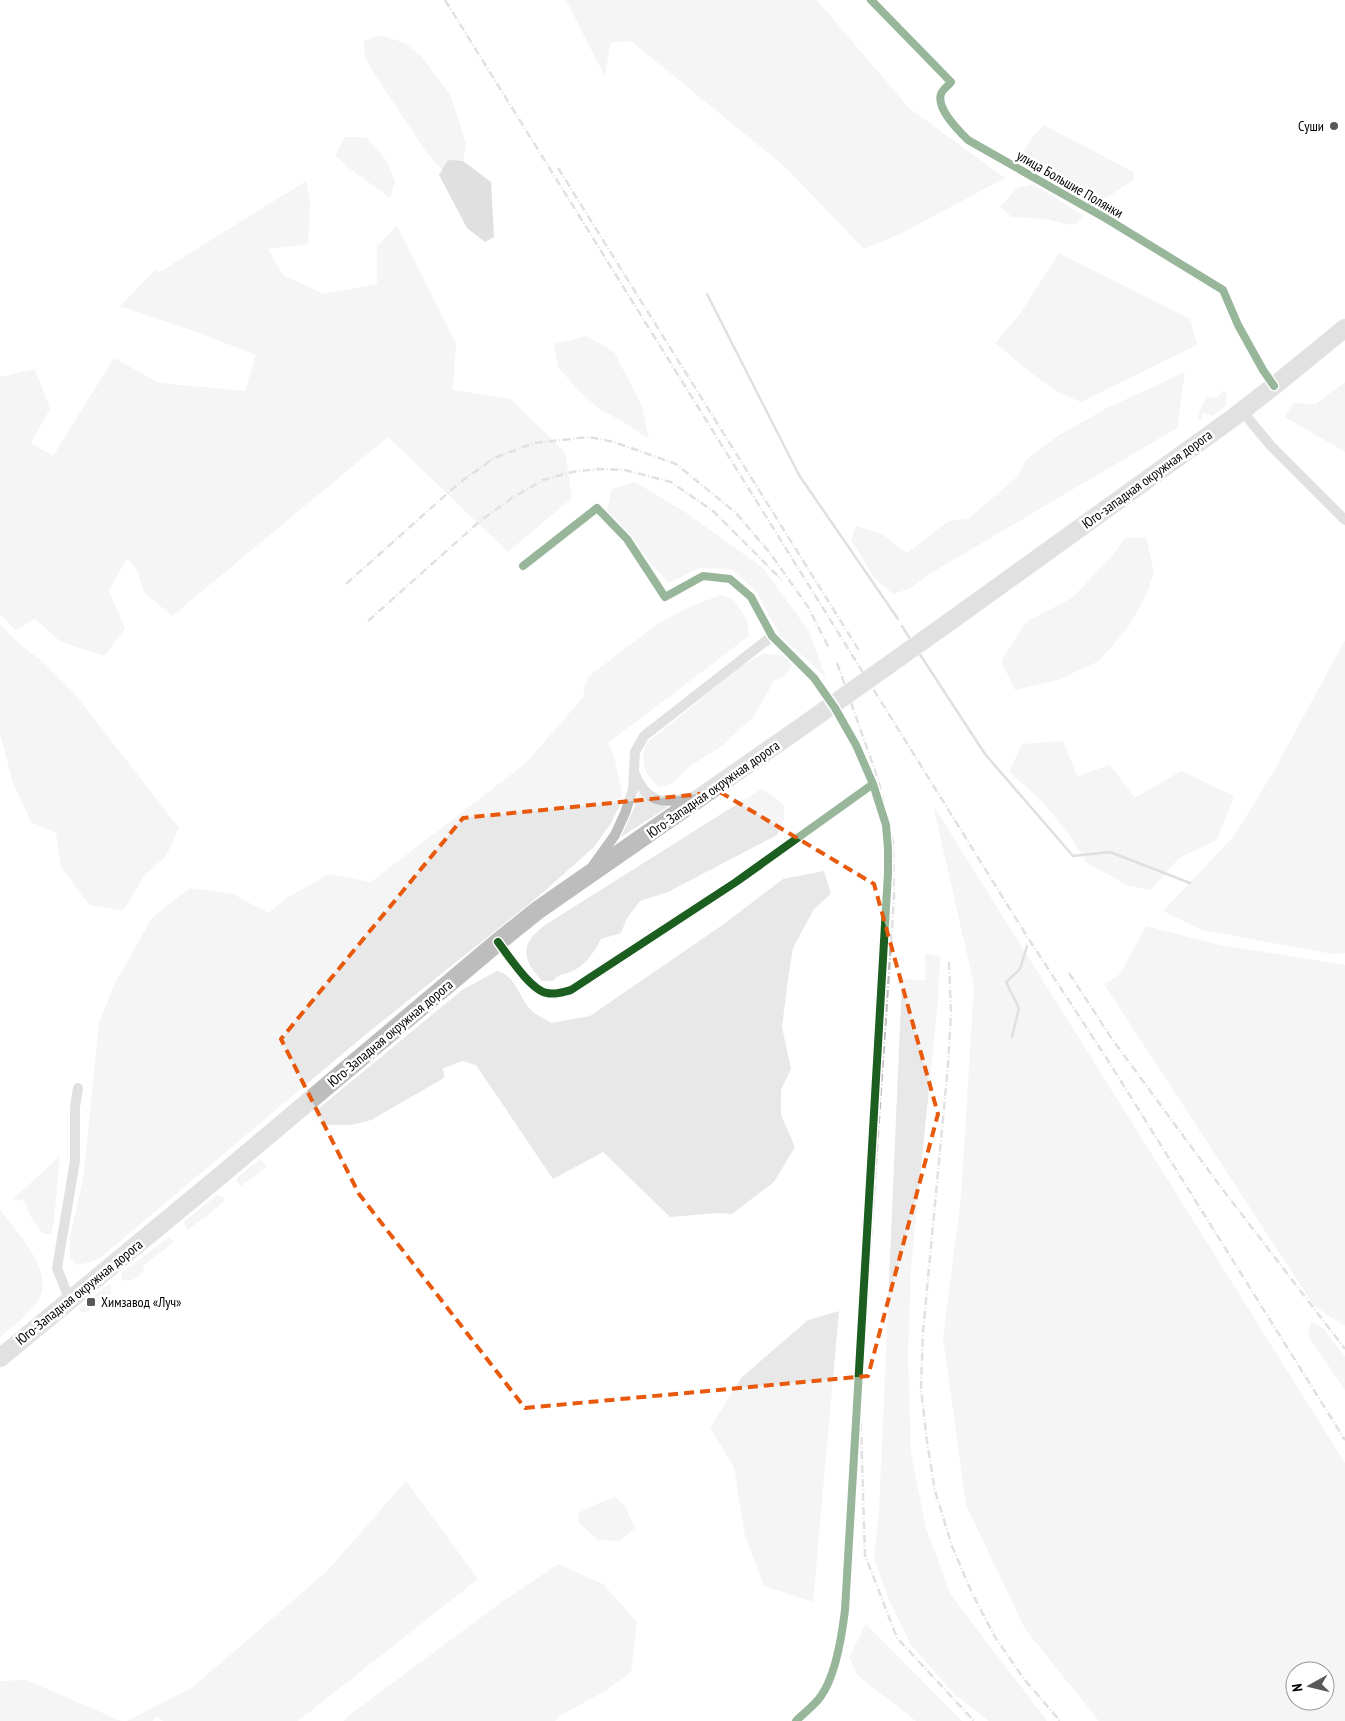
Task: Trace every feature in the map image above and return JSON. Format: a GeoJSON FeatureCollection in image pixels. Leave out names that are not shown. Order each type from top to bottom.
{"type":"FeatureCollection","features":[{"type":"Feature","properties":{"kind":"highway","name":"Юго-западная окружная дорога"},"geometry":{"type":"LineString","coordinates":[[797,730],[1242,411],[1345,328]]}},
{"type":"Feature","properties":{"kind":"highway","name":"Юго-Западная окружная дорога"},"geometry":{"type":"LineString","coordinates":[[0,1358],[538,910],[797,730]]}},
{"type":"Feature","properties":{"kind":"street","name":"улица Большие Полянки"},"geometry":{"type":"LineString","coordinates":[[871,0],[951,82],[941,92],[942,105],[956,128],[968,140],[1107,219],[1223,290],[1238,325],[1274,386]]}},
{"type":"Feature","properties":{"kind":"street"},"geometry":{"type":"LineString","coordinates":[[1242,411],[1271,446],[1345,520]]}},
{"type":"Feature","properties":{"kind":"street"},"geometry":{"type":"LineString","coordinates":[[523,566],[597,508],[627,539],[665,597],[703,576],[730,579],[751,597],[772,636],[814,678],[825,693],[856,745],[873,784],[886,825],[888,873],[845,1610],[841,1640],[833,1669],[821,1696],[796,1721]]}},
{"type":"Feature","properties":{"kind":"street"},"geometry":{"type":"LineString","coordinates":[[586,875],[620,825],[629,801],[635,772],[637,747],[650,730],[772,636]]}},
{"type":"Feature","properties":{"kind":"street"},"geometry":{"type":"LineString","coordinates":[[635,772],[643,790],[656,800],[672,802],[705,794]]}},
{"type":"Feature","properties":{"kind":"street"},"geometry":{"type":"LineString","coordinates":[[498,942],[539,990],[546,994],[554,994],[571,990],[736,882],[873,784]]}},
{"type":"Feature","properties":{"kind":"street"},"geometry":{"type":"LineString","coordinates":[[70,1301],[57,1268],[75,1161],[75,1107],[78,1088]]}},
{"type":"Feature","properties":{"kind":"highlighted area"},"geometry":{"type":"Polygon","coordinates":[[[720,792],[874,884],[938,1114],[868,1376],[525,1408],[359,1194],[281,1039],[463,818],[720,792]]]}},
{"type":"Feature","properties":{"kind":"shaded area"},"geometry":{"type":"Polygon","coordinates":[[[566,0],[817,0],[909,108],[1005,178],[902,233],[864,249],[785,167],[631,41],[610,43],[605,77],[566,0]]]}},
{"type":"Feature","properties":{"kind":"shaded area"},"geometry":{"type":"Polygon","coordinates":[[[380,35],[405,43],[421,56],[451,96],[466,144],[463,161],[448,161],[442,170],[427,153],[375,75],[365,57],[364,41],[380,35]]]}},
{"type":"Feature","properties":{"kind":"shaded area"},"geometry":{"type":"Polygon","coordinates":[[[1044,125],[1133,172],[1134,180],[1098,203],[1020,156],[1035,134],[1044,125]]]}},
{"type":"Feature","properties":{"kind":"shaded area"},"geometry":{"type":"Polygon","coordinates":[[[345,137],[366,137],[387,161],[395,182],[390,198],[349,168],[335,155],[345,137]]]}},
{"type":"Feature","properties":{"kind":"shaded area"},"geometry":{"type":"Polygon","coordinates":[[[448,160],[463,161],[491,182],[494,237],[485,242],[467,228],[439,175],[448,160]]]}},
{"type":"Feature","properties":{"kind":"shaded area"},"geometry":{"type":"Polygon","coordinates":[[[306,181],[310,200],[308,244],[268,249],[283,275],[324,294],[377,284],[377,246],[397,226],[456,344],[453,390],[511,399],[565,452],[572,498],[508,552],[388,437],[172,616],[144,592],[137,571],[127,558],[109,591],[125,629],[104,656],[61,642],[35,619],[15,630],[0,614],[0,377],[35,369],[50,409],[31,443],[53,456],[114,358],[159,383],[245,391],[256,355],[197,332],[120,306],[156,269],[158,273],[306,181]]]}},
{"type":"Feature","properties":{"kind":"shaded area"},"geometry":{"type":"Polygon","coordinates":[[[1033,184],[1084,216],[1076,224],[1071,225],[1045,219],[1012,217],[1000,207],[1017,188],[1033,184]]]}},
{"type":"Feature","properties":{"kind":"shaded area"},"geometry":{"type":"Polygon","coordinates":[[[1059,253],[1190,319],[1197,345],[1081,402],[1057,392],[995,343],[1020,314],[1059,253]]]}},
{"type":"Feature","properties":{"kind":"shaded area"},"geometry":{"type":"Polygon","coordinates":[[[587,336],[614,352],[642,406],[649,439],[622,421],[599,409],[577,389],[558,367],[554,344],[587,336]]]}},
{"type":"Feature","properties":{"kind":"shaded area"},"geometry":{"type":"Polygon","coordinates":[[[1185,372],[1177,428],[926,576],[911,588],[893,594],[874,577],[851,540],[856,526],[880,533],[907,553],[949,521],[968,519],[1018,476],[1026,460],[1059,435],[1107,408],[1185,372]]]}},
{"type":"Feature","properties":{"kind":"shaded area"},"geometry":{"type":"Polygon","coordinates":[[[1345,382],[1345,452],[1285,417],[1293,403],[1316,404],[1345,382]]]}},
{"type":"Feature","properties":{"kind":"shaded area"},"geometry":{"type":"Polygon","coordinates":[[[1224,390],[1226,396],[1225,407],[1212,416],[1203,413],[1201,417],[1203,420],[1199,421],[1200,410],[1209,396],[1217,397],[1224,390]]]}},
{"type":"Feature","properties":{"kind":"shaded area"},"geometry":{"type":"Polygon","coordinates":[[[635,482],[685,512],[762,567],[809,631],[826,678],[779,634],[756,591],[731,569],[700,568],[668,583],[607,511],[612,489],[635,482]]]}},
{"type":"Feature","properties":{"kind":"shaded area"},"geometry":{"type":"Polygon","coordinates":[[[1146,537],[1154,572],[1145,598],[1128,627],[1099,661],[1058,680],[1015,690],[1001,661],[1026,622],[1072,598],[1111,557],[1125,538],[1146,537]]]}},
{"type":"Feature","properties":{"kind":"shaded area"},"geometry":{"type":"Polygon","coordinates":[[[721,595],[733,599],[747,620],[749,636],[608,743],[614,756],[622,794],[619,807],[611,823],[594,847],[540,895],[365,1035],[101,1257],[91,1262],[77,1265],[70,1258],[70,1238],[83,1179],[99,1023],[115,983],[152,918],[190,888],[233,894],[268,913],[287,898],[329,874],[371,882],[526,763],[585,695],[583,689],[589,676],[659,623],[689,607],[721,595]]]}},
{"type":"Feature","properties":{"kind":"shaded area"},"geometry":{"type":"Polygon","coordinates":[[[0,624],[19,644],[42,661],[74,693],[179,828],[166,856],[144,876],[123,911],[89,905],[61,867],[56,833],[31,822],[13,783],[0,734],[0,624]]]}},
{"type":"Feature","properties":{"kind":"shaded area"},"geometry":{"type":"Polygon","coordinates":[[[1345,640],[1345,953],[1333,954],[1202,930],[1163,911],[1234,836],[1275,769],[1345,640]]]}},
{"type":"Feature","properties":{"kind":"shaded area"},"geometry":{"type":"Polygon","coordinates":[[[762,654],[783,655],[792,665],[786,675],[774,681],[754,716],[722,746],[690,766],[673,783],[660,787],[650,779],[643,761],[644,749],[647,743],[740,667],[762,654]]]}},
{"type":"Feature","properties":{"kind":"shaded area"},"geometry":{"type":"Polygon","coordinates":[[[1063,741],[1077,776],[1110,765],[1135,798],[1181,771],[1234,796],[1217,840],[1179,858],[1151,890],[1129,886],[1087,863],[1067,832],[1040,799],[1009,772],[1022,744],[1063,741]]]}},
{"type":"Feature","properties":{"kind":"shaded area"},"geometry":{"type":"Polygon","coordinates":[[[761,789],[784,805],[784,819],[777,835],[668,892],[640,901],[627,918],[621,933],[601,939],[585,963],[575,970],[559,976],[553,981],[542,981],[535,973],[527,958],[527,945],[545,925],[761,789]]]}},
{"type":"Feature","properties":{"kind":"shaded area"},"geometry":{"type":"Polygon","coordinates":[[[639,791],[655,803],[668,807],[621,837],[634,808],[639,791]]]}},
{"type":"Feature","properties":{"kind":"shaded area"},"geometry":{"type":"Polygon","coordinates":[[[933,805],[1345,1463],[1345,1721],[1099,1721],[1025,1629],[966,1505],[943,1338],[961,1197],[974,985],[933,805]]]}},
{"type":"Feature","properties":{"kind":"shaded area"},"geometry":{"type":"Polygon","coordinates":[[[824,871],[831,894],[814,909],[793,948],[782,1027],[791,1069],[781,1090],[781,1115],[795,1147],[774,1182],[732,1214],[719,1213],[670,1217],[603,1152],[553,1179],[476,1065],[462,1061],[442,1069],[444,1078],[371,1120],[351,1125],[321,1125],[319,1124],[320,1120],[314,1116],[318,1109],[462,990],[497,971],[509,977],[531,1010],[551,1023],[590,1016],[721,926],[783,879],[824,871]]]}},
{"type":"Feature","properties":{"kind":"shaded area"},"geometry":{"type":"Polygon","coordinates":[[[1146,926],[1220,945],[1345,965],[1345,1326],[1314,1306],[1104,984],[1120,974],[1146,926]]]}},
{"type":"Feature","properties":{"kind":"shaded area"},"geometry":{"type":"Polygon","coordinates":[[[925,953],[940,957],[938,1001],[911,1266],[908,1356],[911,1453],[926,1528],[951,1595],[1047,1721],[989,1721],[954,1694],[911,1645],[890,1602],[874,1559],[879,1513],[902,979],[925,980],[925,953]]]}},
{"type":"Feature","properties":{"kind":"shaded area"},"geometry":{"type":"Polygon","coordinates":[[[60,1156],[54,1221],[51,1234],[43,1234],[32,1219],[24,1201],[13,1199],[60,1156]]]}},
{"type":"Feature","properties":{"kind":"shaded area"},"geometry":{"type":"Polygon","coordinates":[[[260,1159],[267,1166],[241,1186],[237,1182],[237,1178],[260,1159]]]}},
{"type":"Feature","properties":{"kind":"shaded area"},"geometry":{"type":"Polygon","coordinates":[[[217,1195],[223,1196],[225,1201],[188,1230],[184,1223],[186,1220],[217,1195]]]}},
{"type":"Feature","properties":{"kind":"shaded area"},"geometry":{"type":"Polygon","coordinates":[[[0,1210],[32,1252],[42,1277],[43,1288],[39,1299],[31,1309],[0,1337],[0,1210]]]}},
{"type":"Feature","properties":{"kind":"shaded area"},"geometry":{"type":"Polygon","coordinates":[[[169,1237],[174,1242],[143,1266],[144,1272],[128,1281],[121,1279],[121,1273],[169,1237]]]}},
{"type":"Feature","properties":{"kind":"shaded area"},"geometry":{"type":"Polygon","coordinates":[[[109,1284],[111,1286],[111,1294],[87,1312],[82,1312],[79,1308],[109,1284]]]}},
{"type":"Feature","properties":{"kind":"shaded area"},"geometry":{"type":"Polygon","coordinates":[[[839,1311],[813,1602],[764,1586],[745,1536],[734,1467],[710,1428],[741,1378],[808,1320],[839,1311]]]}},
{"type":"Feature","properties":{"kind":"shaded area"},"geometry":{"type":"Polygon","coordinates":[[[1311,1322],[1323,1328],[1345,1357],[1345,1390],[1308,1336],[1311,1322]]]}},
{"type":"Feature","properties":{"kind":"shaded area"},"geometry":{"type":"Polygon","coordinates":[[[406,1481],[478,1579],[298,1721],[163,1721],[157,1716],[152,1721],[127,1721],[193,1687],[327,1571],[406,1481]]]}},
{"type":"Feature","properties":{"kind":"shaded area"},"geometry":{"type":"Polygon","coordinates":[[[615,1497],[625,1506],[635,1528],[620,1541],[598,1540],[579,1523],[578,1513],[615,1497]]]}},
{"type":"Feature","properties":{"kind":"shaded area"},"geometry":{"type":"Polygon","coordinates":[[[558,1564],[603,1584],[637,1622],[631,1672],[605,1691],[559,1716],[555,1721],[344,1721],[503,1601],[558,1564]]]}},
{"type":"Feature","properties":{"kind":"shaded area"},"geometry":{"type":"Polygon","coordinates":[[[866,1624],[962,1721],[916,1721],[857,1675],[849,1657],[866,1624]]]}},
{"type":"Feature","properties":{"kind":"shaded area"},"geometry":{"type":"Polygon","coordinates":[[[26,1680],[121,1721],[0,1721],[0,1681],[26,1680]]]}},
{"type":"Feature","properties":{"kind":"waterway"},"geometry":{"type":"LineString","coordinates":[[707,294],[799,475],[898,619]]}},
{"type":"Feature","properties":{"kind":"waterway"},"geometry":{"type":"LineString","coordinates":[[902,626],[912,642]]}},
{"type":"Feature","properties":{"kind":"waterway"},"geometry":{"type":"LineString","coordinates":[[919,653],[985,754],[1073,856],[1110,852],[1190,883]]}},
{"type":"Feature","properties":{"kind":"waterway"},"geometry":{"type":"LineString","coordinates":[[1012,1037],[1019,1008],[1006,982],[1020,969],[1027,946]]}},
{"type":"Feature","properties":{"kind":"railway"},"geometry":{"type":"LineString","coordinates":[[445,0],[1028,938],[1107,1059],[1345,1440]]}},
{"type":"Feature","properties":{"kind":"railway"},"geometry":{"type":"LineString","coordinates":[[558,168],[860,652]]}},
{"type":"Feature","properties":{"kind":"railway"},"geometry":{"type":"LineString","coordinates":[[346,584],[458,484],[494,458],[534,443],[589,437],[614,442],[676,464],[736,513],[770,553],[808,607],[829,648]]}},
{"type":"Feature","properties":{"kind":"railway"},"geometry":{"type":"LineString","coordinates":[[368,621],[480,521],[512,498],[543,480],[572,472],[598,469],[625,470],[671,482],[713,511],[782,580]]}},
{"type":"Feature","properties":{"kind":"railway"},"geometry":{"type":"LineString","coordinates":[[837,663],[878,779],[893,842],[894,897],[860,1398],[865,1555],[897,1638],[974,1721]]}},
{"type":"Feature","properties":{"kind":"railway"},"geometry":{"type":"LineString","coordinates":[[949,962],[951,1013],[948,1065],[923,1332],[921,1388],[927,1442],[935,1491],[952,1546],[972,1593],[995,1637],[1024,1679],[1060,1721]]}},
{"type":"Feature","properties":{"kind":"railway"},"geometry":{"type":"LineString","coordinates":[[1069,973],[1112,1039],[1220,1186],[1345,1349]]}},
{"type":"Feature","properties":{"kind":"cycle path"},"geometry":{"type":"LineString","coordinates":[[871,0],[951,82],[941,94],[940,100],[949,119],[968,140],[1107,219],[1223,290],[1238,325],[1274,386]]}},
{"type":"Feature","properties":{"kind":"cycle path"},"geometry":{"type":"LineString","coordinates":[[523,566],[597,508],[627,539],[665,597],[703,576],[730,579],[751,597],[772,636],[814,678],[835,708],[856,745],[873,784],[886,825],[888,873],[845,1610],[838,1654],[831,1677],[816,1703],[796,1721]]}},
{"type":"Feature","properties":{"kind":"cycle path"},"geometry":{"type":"LineString","coordinates":[[498,942],[520,972],[541,991],[553,994],[571,990],[736,882],[873,784]]}},
{"type":"Feature","properties":{"kind":"place","name":"Суши"},"geometry":{"type":"Point","coordinates":[1334,126]}},
{"type":"Feature","properties":{"kind":"place","name":"Химзавод «Луч»"},"geometry":{"type":"Point","coordinates":[91,1302]}}]}
